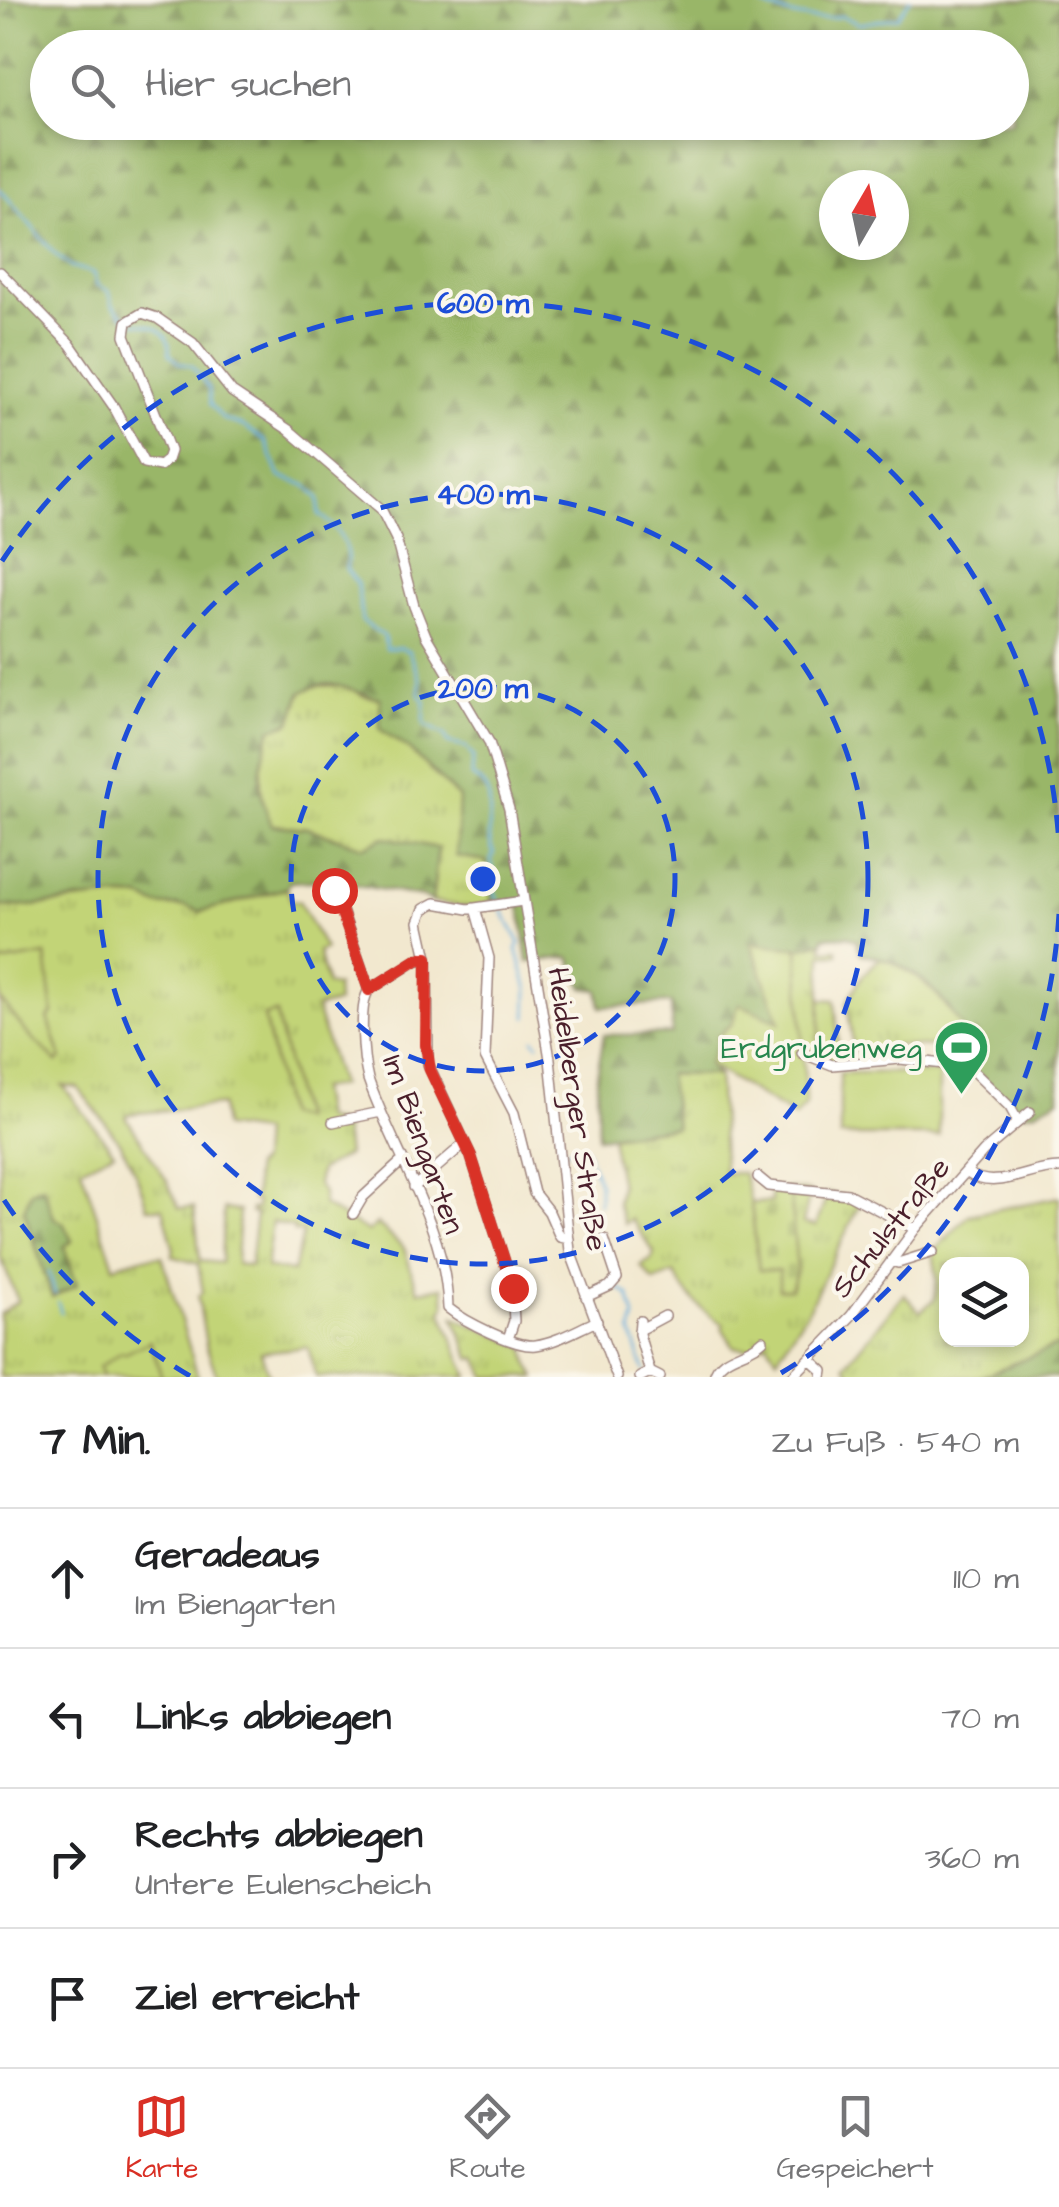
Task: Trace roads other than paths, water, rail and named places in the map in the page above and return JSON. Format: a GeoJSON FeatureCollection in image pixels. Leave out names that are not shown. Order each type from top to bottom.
{"type":"FeatureCollection","features":[{"type":"Feature","properties":{"kind":"street","name":"Heidelberger Straße"},"geometry":{"type":"LineString","coordinates":[[0,272],[70,344],[107,396],[144,464],[164,464],[170,448],[125,338],[127,322],[140,313],[153,316],[188,340],[232,392],[285,427],[376,504],[396,540],[426,636],[471,708],[496,761],[509,809],[552,1078],[568,1239],[575,1270],[617,1377]]}},
{"type":"Feature","properties":{"kind":"street","name":"Im Biengarten"},"geometry":{"type":"LineString","coordinates":[[328,890],[334,890],[339,902],[369,990],[364,997],[368,1079],[414,1187],[444,1274],[448,1308],[508,1339]]}},
{"type":"Feature","properties":{"kind":"street"},"geometry":{"type":"LineString","coordinates":[[522,902],[475,908],[436,903],[424,909],[420,924],[427,958],[428,1064],[466,1143],[513,1289],[514,1324],[508,1339],[538,1345],[597,1321]]}},
{"type":"Feature","properties":{"kind":"street"},"geometry":{"type":"LineString","coordinates":[[475,908],[489,958],[485,1058],[513,1110],[534,1193],[549,1212],[560,1237],[568,1239]]}},
{"type":"Feature","properties":{"kind":"street"},"geometry":{"type":"LineString","coordinates":[[369,990],[418,959],[427,958]]}},
{"type":"Feature","properties":{"kind":"street"},"geometry":{"type":"LineString","coordinates":[[802,1053],[829,1065],[900,1058],[962,1066],[973,1071],[1010,1107],[1017,1120]]}},
{"type":"Feature","properties":{"kind":"street"},"geometry":{"type":"LineString","coordinates":[[333,1122],[381,1112]]}},
{"type":"Feature","properties":{"kind":"street","name":"Schulstraße"},"geometry":{"type":"LineString","coordinates":[[792,1377],[850,1317],[915,1229],[966,1172],[1017,1120],[1030,1112]]}},
{"type":"Feature","properties":{"kind":"street"},"geometry":{"type":"LineString","coordinates":[[414,1187],[466,1143]]}},
{"type":"Feature","properties":{"kind":"street"},"geometry":{"type":"LineString","coordinates":[[353,1214],[363,1197],[402,1161]]}},
{"type":"Feature","properties":{"kind":"street"},"geometry":{"type":"LineString","coordinates":[[966,1172],[978,1179],[998,1181],[1059,1168]]}},
{"type":"Feature","properties":{"kind":"street"},"geometry":{"type":"LineString","coordinates":[[758,1177],[769,1186],[853,1196],[915,1229]]}},
{"type":"Feature","properties":{"kind":"street"},"geometry":{"type":"LineString","coordinates":[[586,1297],[610,1286],[617,1278],[604,1239]]}},
{"type":"Feature","properties":{"kind":"street"},"geometry":{"type":"LineString","coordinates":[[892,1261],[898,1264],[933,1252]]}},
{"type":"Feature","properties":{"kind":"street"},"geometry":{"type":"LineString","coordinates":[[650,1375],[639,1326],[665,1316]]}},
{"type":"Feature","properties":{"kind":"street"},"geometry":{"type":"LineString","coordinates":[[714,1377],[722,1362],[755,1348],[762,1340]]}},
{"type":"Feature","properties":{"kind":"street"},"geometry":{"type":"LineString","coordinates":[[811,1360],[823,1372],[822,1377]]}},
{"type":"Feature","properties":{"kind":"waterway"},"geometry":{"type":"LineString","coordinates":[[682,0],[728,0]]}},
{"type":"Feature","properties":{"kind":"waterway"},"geometry":{"type":"LineString","coordinates":[[751,0],[796,16],[842,16],[859,24],[898,17],[910,0]]}},
{"type":"Feature","properties":{"kind":"waterway"},"geometry":{"type":"LineString","coordinates":[[0,189],[55,254],[70,266],[93,273],[97,285],[109,291],[113,305],[126,318]]}},
{"type":"Feature","properties":{"kind":"waterway"},"geometry":{"type":"LineString","coordinates":[[133,323],[154,327],[164,334],[169,354],[192,366],[209,389],[210,404],[223,419],[243,426],[265,441],[280,477],[306,485],[319,498],[319,514],[345,545],[346,569],[357,583],[362,621],[384,636],[386,649],[409,652],[425,701],[424,724],[445,735],[448,743],[466,747],[473,757],[472,776],[484,785],[488,795],[496,882],[493,887],[498,901]]}},
{"type":"Feature","properties":{"kind":"waterway"},"geometry":{"type":"LineString","coordinates":[[502,910],[520,943],[517,949],[528,990],[527,1017]]}},
{"type":"Feature","properties":{"kind":"waterway"},"geometry":{"type":"LineString","coordinates":[[534,1039],[538,1044]]}},
{"type":"Feature","properties":{"kind":"waterway"},"geometry":{"type":"LineString","coordinates":[[566,1150],[586,1150],[589,1157]]}},
{"type":"Feature","properties":{"kind":"waterway"},"geometry":{"type":"LineString","coordinates":[[593,1167],[599,1183],[599,1204]]}},
{"type":"Feature","properties":{"kind":"waterway"},"geometry":{"type":"LineString","coordinates":[[49,1272],[55,1294]]}},
{"type":"Feature","properties":{"kind":"waterway"},"geometry":{"type":"LineString","coordinates":[[615,1286],[629,1295],[635,1317],[631,1332],[644,1370]]}},
{"type":"Feature","properties":{"kind":"waterway"},"geometry":{"type":"LineString","coordinates":[[58,1302],[61,1313]]}},
{"type":"Feature","properties":{"kind":"place","name":"Erdgrubenweg"},"geometry":{"type":"Point","coordinates":[961,1097]}}]}
